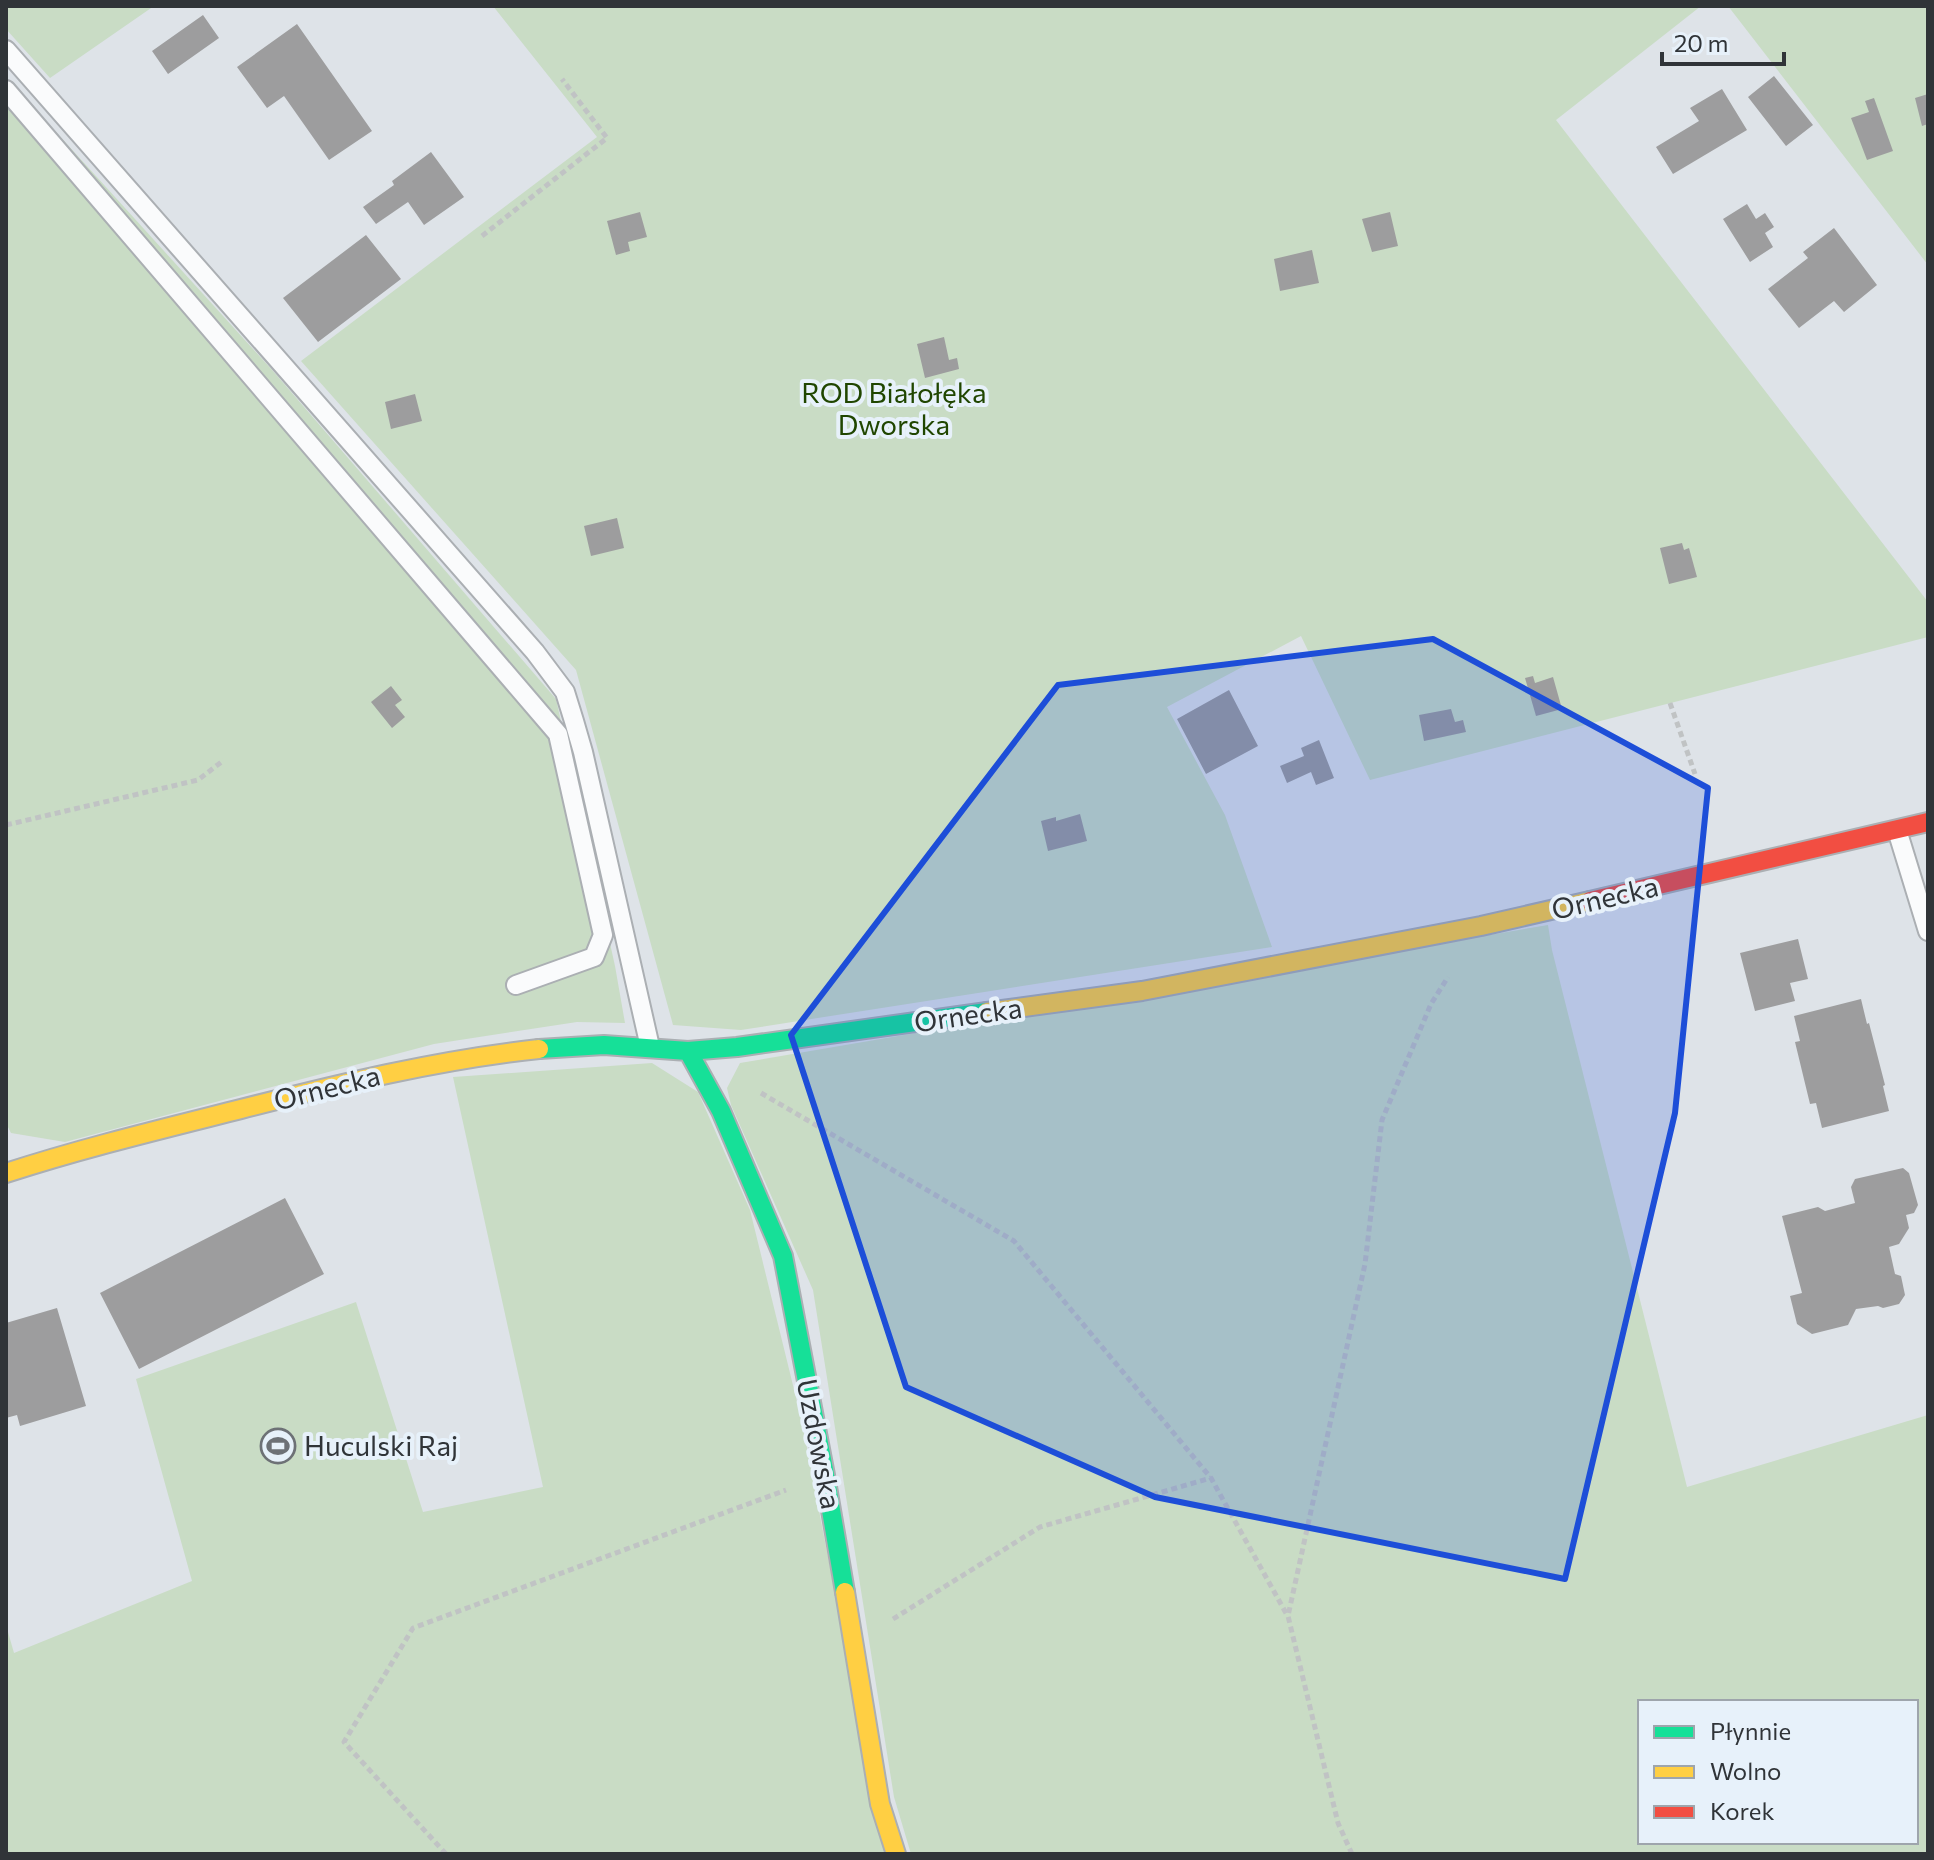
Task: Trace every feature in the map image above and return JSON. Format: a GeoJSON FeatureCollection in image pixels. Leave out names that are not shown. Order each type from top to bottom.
{"type":"FeatureCollection","features":[{"type":"Feature","properties":{"kind":"street","name":"Ornecka"},"geometry":{"type":"LineString","coordinates":[[6,1173],[70,1152],[391,1072],[481,1055],[604,1045],[688,1051],[737,1047],[1142,991],[1481,926],[1928,822]]}},
{"type":"Feature","properties":{"kind":"street","name":"Uzdowska"},"geometry":{"type":"LineString","coordinates":[[688,1051],[721,1111],[783,1256],[825,1475],[880,1804],[896,1854]]}},
{"type":"Feature","properties":{"kind":"lane"},"geometry":{"type":"LineString","coordinates":[[6,50],[535,652],[565,692],[583,752],[650,1047]]}},
{"type":"Feature","properties":{"kind":"lane"},"geometry":{"type":"LineString","coordinates":[[6,90],[558,734],[603,935],[594,957],[516,985]]}},
{"type":"Feature","properties":{"kind":"lane"},"geometry":{"type":"LineString","coordinates":[[1897,830],[1928,931]]}},
{"type":"Feature","properties":{"kind":"path"},"geometry":{"type":"LineString","coordinates":[[482,236],[607,138],[562,79]]}},
{"type":"Feature","properties":{"kind":"path"},"geometry":{"type":"LineString","coordinates":[[1670,703],[1695,774]]}},
{"type":"Feature","properties":{"kind":"path"},"geometry":{"type":"LineString","coordinates":[[6,825],[198,780],[224,760]]}},
{"type":"Feature","properties":{"kind":"path"},"geometry":{"type":"LineString","coordinates":[[1288,1616],[1365,1264],[1382,1120],[1431,1004],[1481,926]]}},
{"type":"Feature","properties":{"kind":"path"},"geometry":{"type":"LineString","coordinates":[[756,1091],[1014,1241],[1211,1478],[1288,1616],[1338,1823],[1352,1854]]}},
{"type":"Feature","properties":{"kind":"path"},"geometry":{"type":"LineString","coordinates":[[446,1854],[344,1742],[413,1628],[825,1475]]}},
{"type":"Feature","properties":{"kind":"path"},"geometry":{"type":"LineString","coordinates":[[854,1643],[1040,1527],[1211,1478]]}},
{"type":"Feature","properties":{"kind":"highlighted area"},"geometry":{"type":"Polygon","coordinates":[[[1433,639],[1708,788],[1675,1113],[1565,1579],[1155,1497],[906,1387],[791,1035],[1058,685],[1433,639]]]}},
{"type":"Feature","properties":{"kind":"green space"},"geometry":{"type":"Polygon","coordinates":[[[6,6],[154,6],[50,78],[6,29],[6,6]]]}},
{"type":"Feature","properties":{"kind":"green space","name":"ROD Białołęka Dworska"},"geometry":{"type":"Polygon","coordinates":[[[493,6],[1701,6],[1556,120],[1928,602],[1928,637],[1370,780],[1301,636],[1167,707],[1225,815],[1272,947],[741,1030],[673,1025],[576,670],[301,361],[597,137],[493,6]]]}},
{"type":"Feature","properties":{"kind":"green space"},"geometry":{"type":"Polygon","coordinates":[[[1728,6],[1928,6],[1928,265],[1728,6]]]}},
{"type":"Feature","properties":{"kind":"green space"},"geometry":{"type":"Polygon","coordinates":[[[6,77],[273,371],[556,699],[625,1023],[577,1022],[434,1044],[65,1142],[11,1133],[6,1123],[6,77]]]}},
{"type":"Feature","properties":{"kind":"green space"},"geometry":{"type":"Polygon","coordinates":[[[1548,925],[1687,1487],[1928,1415],[1928,1854],[911,1854],[894,1797],[813,1290],[731,1105],[727,1088],[740,1063],[1548,925]]]}},
{"type":"Feature","properties":{"kind":"green space"},"geometry":{"type":"Polygon","coordinates":[[[652,1063],[698,1092],[750,1210],[802,1422],[885,1854],[6,1854],[6,1625],[14,1653],[192,1581],[136,1379],[356,1302],[423,1512],[543,1487],[453,1077],[652,1063]]]}},
{"type":"Feature","properties":{"kind":"building"},"geometry":{"type":"Polygon","coordinates":[[[203,15],[219,38],[168,74],[152,51],[203,15]]]}},
{"type":"Feature","properties":{"kind":"building"},"geometry":{"type":"Polygon","coordinates":[[[297,24],[372,131],[329,160],[284,96],[267,108],[237,67],[297,24]]]}},
{"type":"Feature","properties":{"kind":"building"},"geometry":{"type":"Polygon","coordinates":[[[1774,76],[1813,125],[1786,146],[1748,97],[1774,76]]]}},
{"type":"Feature","properties":{"kind":"building"},"geometry":{"type":"Polygon","coordinates":[[[1722,89],[1747,130],[1673,174],[1656,147],[1699,121],[1690,108],[1722,89]]]}},
{"type":"Feature","properties":{"kind":"building"},"geometry":{"type":"Polygon","coordinates":[[[1928,94],[1928,124],[1922,126],[1915,98],[1928,94]]]}},
{"type":"Feature","properties":{"kind":"building"},"geometry":{"type":"Polygon","coordinates":[[[1874,98],[1893,151],[1867,160],[1851,118],[1869,112],[1865,101],[1874,98]]]}},
{"type":"Feature","properties":{"kind":"building"},"geometry":{"type":"Polygon","coordinates":[[[431,152],[464,197],[424,225],[408,202],[376,224],[363,207],[431,152]]]}},
{"type":"Feature","properties":{"kind":"building"},"geometry":{"type":"Polygon","coordinates":[[[1747,204],[1756,219],[1765,213],[1774,227],[1765,233],[1773,247],[1750,262],[1723,219],[1747,204]]]}},
{"type":"Feature","properties":{"kind":"building"},"geometry":{"type":"Polygon","coordinates":[[[640,212],[647,237],[628,242],[630,251],[616,255],[607,221],[640,212]]]}},
{"type":"Feature","properties":{"kind":"building"},"geometry":{"type":"Polygon","coordinates":[[[1390,212],[1398,246],[1372,252],[1362,219],[1390,212]]]}},
{"type":"Feature","properties":{"kind":"building"},"geometry":{"type":"Polygon","coordinates":[[[1834,228],[1877,285],[1844,312],[1834,301],[1799,328],[1768,289],[1808,258],[1803,252],[1834,228]]]}},
{"type":"Feature","properties":{"kind":"building"},"geometry":{"type":"Polygon","coordinates":[[[366,235],[401,279],[318,342],[283,298],[366,235]]]}},
{"type":"Feature","properties":{"kind":"building"},"geometry":{"type":"Polygon","coordinates":[[[1312,250],[1319,283],[1280,291],[1274,259],[1312,250]]]}},
{"type":"Feature","properties":{"kind":"building"},"geometry":{"type":"Polygon","coordinates":[[[944,337],[949,360],[957,358],[959,369],[925,378],[917,344],[944,337]]]}},
{"type":"Feature","properties":{"kind":"building"},"geometry":{"type":"Polygon","coordinates":[[[415,394],[422,421],[391,429],[385,402],[415,394]]]}},
{"type":"Feature","properties":{"kind":"building"},"geometry":{"type":"Polygon","coordinates":[[[617,518],[624,548],[591,556],[584,526],[617,518]]]}},
{"type":"Feature","properties":{"kind":"building"},"geometry":{"type":"Polygon","coordinates":[[[1682,543],[1684,550],[1689,548],[1697,577],[1669,584],[1660,548],[1682,543]]]}},
{"type":"Feature","properties":{"kind":"building"},"geometry":{"type":"Polygon","coordinates":[[[1533,676],[1535,683],[1553,677],[1562,709],[1536,716],[1525,678],[1533,676]]]}},
{"type":"Feature","properties":{"kind":"building"},"geometry":{"type":"Polygon","coordinates":[[[391,686],[402,700],[395,705],[405,717],[392,728],[371,702],[391,686]]]}},
{"type":"Feature","properties":{"kind":"building"},"geometry":{"type":"Polygon","coordinates":[[[1229,690],[1258,746],[1206,774],[1177,719],[1229,690]]]}},
{"type":"Feature","properties":{"kind":"building"},"geometry":{"type":"Polygon","coordinates":[[[1451,709],[1455,722],[1463,720],[1466,732],[1424,741],[1419,715],[1451,709]]]}},
{"type":"Feature","properties":{"kind":"building"},"geometry":{"type":"Polygon","coordinates":[[[1319,740],[1334,778],[1316,785],[1311,772],[1287,783],[1280,766],[1304,756],[1301,748],[1319,740]]]}},
{"type":"Feature","properties":{"kind":"building"},"geometry":{"type":"Polygon","coordinates":[[[1080,814],[1087,841],[1048,851],[1041,821],[1056,817],[1056,821],[1080,814]]]}},
{"type":"Feature","properties":{"kind":"building"},"geometry":{"type":"Polygon","coordinates":[[[1798,939],[1808,979],[1790,983],[1795,1001],[1755,1011],[1740,953],[1798,939]]]}},
{"type":"Feature","properties":{"kind":"building"},"geometry":{"type":"Polygon","coordinates":[[[1861,999],[1885,1085],[1889,1111],[1822,1128],[1816,1103],[1810,1104],[1795,1042],[1800,1041],[1794,1016],[1861,999]]]}},
{"type":"Feature","properties":{"kind":"building"},"geometry":{"type":"Polygon","coordinates":[[[1903,1168],[1909,1173],[1918,1205],[1914,1213],[1906,1215],[1909,1228],[1899,1244],[1889,1247],[1895,1274],[1901,1276],[1905,1295],[1899,1304],[1856,1309],[1848,1325],[1812,1334],[1797,1324],[1790,1296],[1802,1293],[1782,1216],[1818,1207],[1825,1211],[1855,1203],[1851,1187],[1855,1179],[1903,1168]]]}},
{"type":"Feature","properties":{"kind":"building"},"geometry":{"type":"Polygon","coordinates":[[[285,1198],[324,1274],[139,1369],[100,1293],[285,1198]]]}},
{"type":"Feature","properties":{"kind":"building"},"geometry":{"type":"Polygon","coordinates":[[[57,1308],[86,1406],[20,1426],[17,1415],[6,1418],[6,1323],[57,1308]]]}},
{"type":"Feature","properties":{"kind":"traffic: fast"},"geometry":{"type":"LineString","coordinates":[[539,1049],[604,1045],[688,1051],[737,1047],[987,1012]]}},
{"type":"Feature","properties":{"kind":"traffic: fast"},"geometry":{"type":"LineString","coordinates":[[688,1051],[721,1111],[783,1256],[845,1592]]}},
{"type":"Feature","properties":{"kind":"traffic: slow"},"geometry":{"type":"LineString","coordinates":[[987,1012],[1142,991],[1481,926],[1590,901]]}},
{"type":"Feature","properties":{"kind":"traffic: slow"},"geometry":{"type":"LineString","coordinates":[[6,1173],[123,1139],[351,1082],[426,1066],[539,1049]]}},
{"type":"Feature","properties":{"kind":"traffic: slow"},"geometry":{"type":"LineString","coordinates":[[845,1592],[880,1804],[896,1854]]}},
{"type":"Feature","properties":{"kind":"traffic: jam"},"geometry":{"type":"LineString","coordinates":[[1590,901],[1928,822]]}},
{"type":"Feature","properties":{"kind":"place","name":"Huculski Raj"},"geometry":{"type":"Point","coordinates":[278,1446]}}]}
